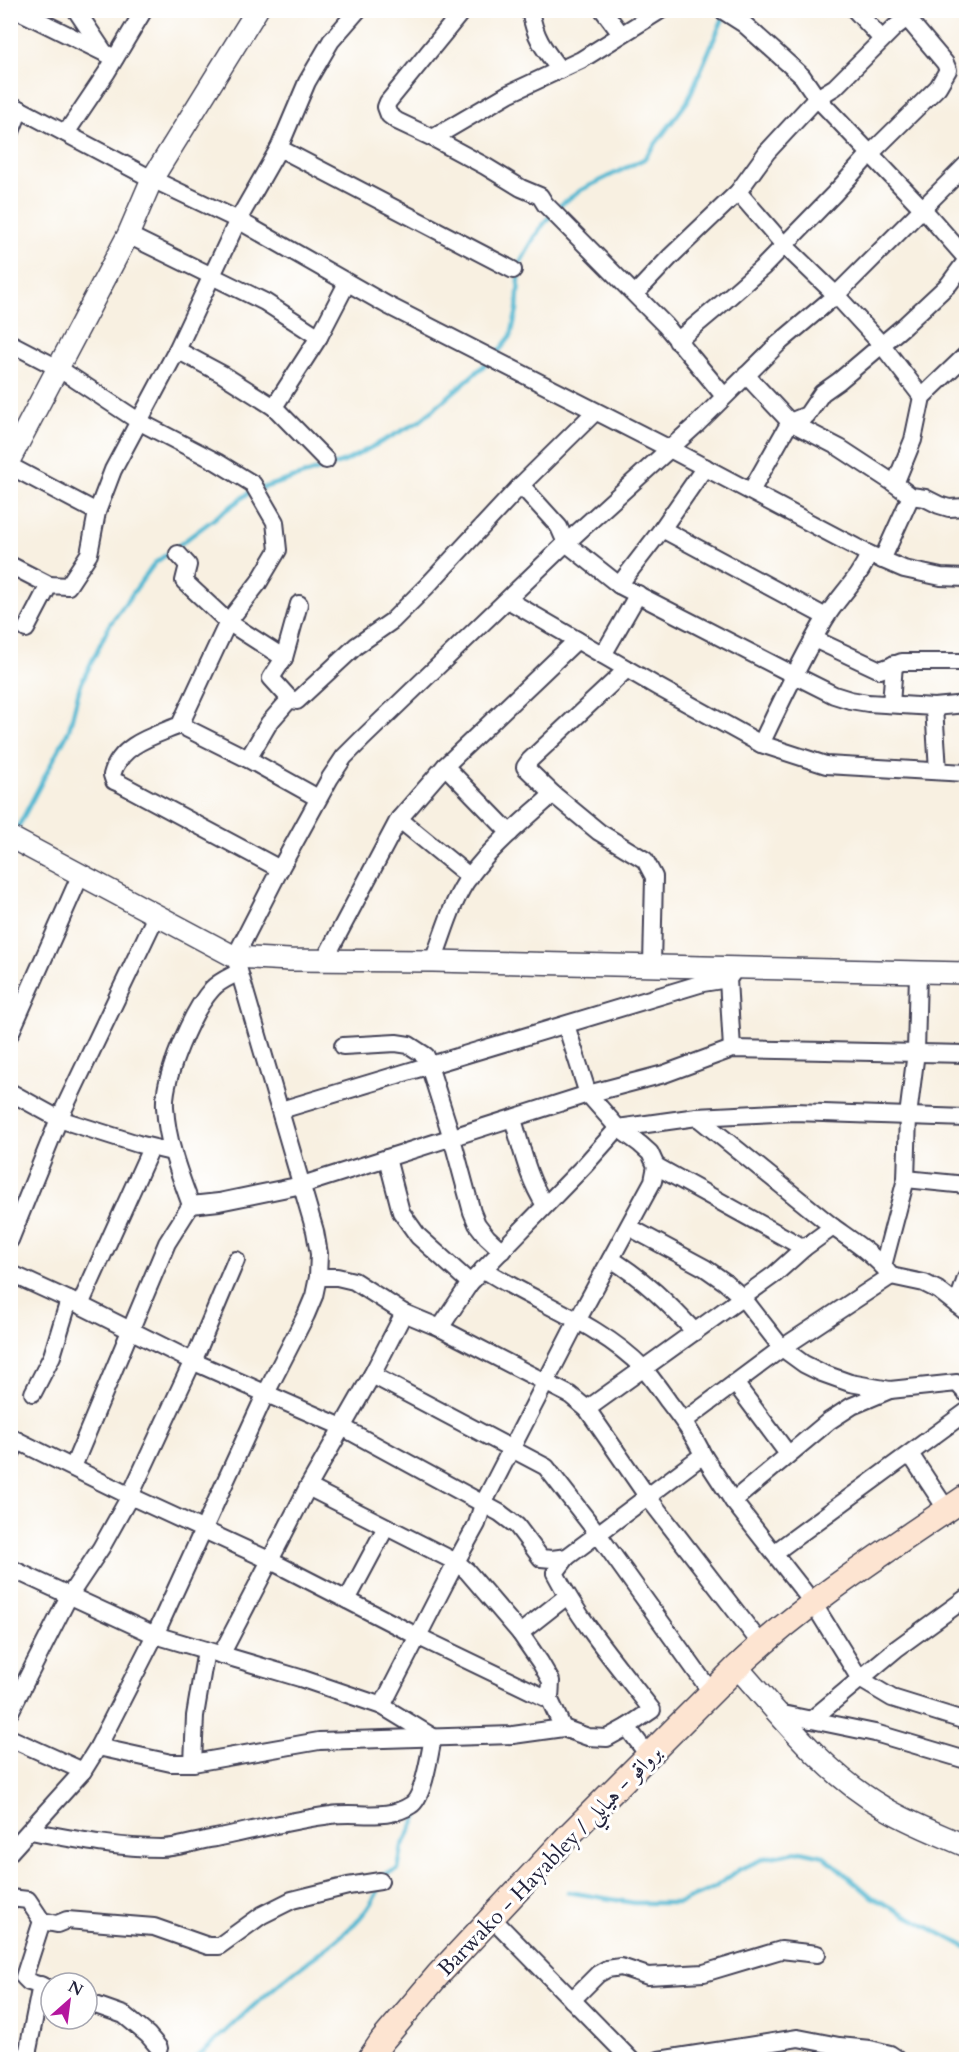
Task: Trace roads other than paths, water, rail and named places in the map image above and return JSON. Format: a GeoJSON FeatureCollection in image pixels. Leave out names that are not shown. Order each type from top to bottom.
{"type":"FeatureCollection","features":[{"type":"Feature","properties":{"kind":"main road","name":"Barwako - Hayabley / برواقو - هيابلي"},"geometry":{"type":"LineString","coordinates":[[369,2060],[419,1996],[568,1835],[761,1644],[813,1604],[957,1503]]}},
{"type":"Feature","properties":{"kind":"street"},"geometry":{"type":"LineString","coordinates":[[17,10],[110,56]]}},
{"type":"Feature","properties":{"kind":"street"},"geometry":{"type":"LineString","coordinates":[[76,10],[110,56]]}},
{"type":"Feature","properties":{"kind":"street"},"geometry":{"type":"LineString","coordinates":[[66,133],[110,56],[144,10]]}},
{"type":"Feature","properties":{"kind":"street"},"geometry":{"type":"LineString","coordinates":[[10,459],[128,235],[152,179],[257,10]]}},
{"type":"Feature","properties":{"kind":"street"},"geometry":{"type":"LineString","coordinates":[[10,565],[50,585],[68,585],[84,562],[89,554],[97,512],[113,470],[177,350],[238,220],[279,148],[307,82],[332,41],[358,10]]}},
{"type":"Feature","properties":{"kind":"street"},"geometry":{"type":"LineString","coordinates":[[463,10],[388,102],[386,107],[389,115],[485,166],[521,188],[540,196],[545,204],[635,294],[724,396]]}},
{"type":"Feature","properties":{"kind":"street"},"geometry":{"type":"LineString","coordinates":[[530,10],[534,31],[540,44],[560,70]]}},
{"type":"Feature","properties":{"kind":"street"},"geometry":{"type":"LineString","coordinates":[[603,10],[621,34]]}},
{"type":"Feature","properties":{"kind":"street"},"geometry":{"type":"LineString","coordinates":[[433,138],[508,94],[581,60],[661,10]]}},
{"type":"Feature","properties":{"kind":"street"},"geometry":{"type":"LineString","coordinates":[[722,10],[744,24],[802,76],[817,98],[923,209],[966,260],[948,284],[882,345],[822,393],[807,415],[790,422],[751,491]]}},
{"type":"Feature","properties":{"kind":"street"},"geometry":{"type":"LineString","coordinates":[[855,10],[882,39]]}},
{"type":"Feature","properties":{"kind":"street"},"geometry":{"type":"LineString","coordinates":[[635,294],[738,192],[767,152],[817,98],[835,87],[882,39],[907,18],[945,63],[948,70],[938,87],[869,155],[763,267],[677,341]]}},
{"type":"Feature","properties":{"kind":"street"},"geometry":{"type":"LineString","coordinates":[[10,134],[15,106],[152,179],[238,220],[346,283],[876,557],[904,569],[932,575],[966,578]]}},
{"type":"Feature","properties":{"kind":"street"},"geometry":{"type":"LineString","coordinates":[[279,148],[513,270]]}},
{"type":"Feature","properties":{"kind":"street"},"geometry":{"type":"LineString","coordinates":[[191,1205],[172,1152],[165,1105],[178,1050],[207,994],[237,965],[280,869],[318,798],[350,751],[566,543],[697,423],[779,343],[836,295],[966,165]]}},
{"type":"Feature","properties":{"kind":"street"},"geometry":{"type":"LineString","coordinates":[[738,192],[784,245],[836,295],[882,345],[922,397]]}},
{"type":"Feature","properties":{"kind":"street"},"geometry":{"type":"LineString","coordinates":[[128,235],[265,302],[319,337]]}},
{"type":"Feature","properties":{"kind":"street"},"geometry":{"type":"LineString","coordinates":[[274,407],[319,337],[346,283]]}},
{"type":"Feature","properties":{"kind":"street"},"geometry":{"type":"LineString","coordinates":[[10,343],[58,368],[140,422],[217,462],[253,484],[275,522],[278,550],[259,582],[228,622],[180,724],[130,748],[111,775],[114,781],[280,869]]}},
{"type":"Feature","properties":{"kind":"street"},"geometry":{"type":"LineString","coordinates":[[177,350],[222,374],[274,407],[326,460]]}},
{"type":"Feature","properties":{"kind":"street"},"geometry":{"type":"LineString","coordinates":[[895,484],[913,440],[922,397],[966,355]]}},
{"type":"Feature","properties":{"kind":"street"},"geometry":{"type":"LineString","coordinates":[[746,375],[790,422],[840,448],[911,496],[925,498],[949,508],[965,505]]}},
{"type":"Feature","properties":{"kind":"street"},"geometry":{"type":"LineString","coordinates":[[299,604],[284,658],[271,678],[290,699],[297,701],[356,646],[392,621],[521,485],[595,412]]}},
{"type":"Feature","properties":{"kind":"street"},"geometry":{"type":"LineString","coordinates":[[10,466],[97,512]]}},
{"type":"Feature","properties":{"kind":"street"},"geometry":{"type":"LineString","coordinates":[[619,585],[705,467]]}},
{"type":"Feature","properties":{"kind":"street"},"geometry":{"type":"LineString","coordinates":[[521,485],[559,527],[566,543],[619,585],[794,675],[850,700],[934,707],[966,704]]}},
{"type":"Feature","properties":{"kind":"street"},"geometry":{"type":"LineString","coordinates":[[760,744],[826,617],[876,557],[911,496]]}},
{"type":"Feature","properties":{"kind":"street"},"geometry":{"type":"LineString","coordinates":[[662,529],[826,617]]}},
{"type":"Feature","properties":{"kind":"street"},"geometry":{"type":"LineString","coordinates":[[178,554],[188,565],[184,581],[228,622],[284,658]]}},
{"type":"Feature","properties":{"kind":"street"},"geometry":{"type":"LineString","coordinates":[[26,628],[50,585]]}},
{"type":"Feature","properties":{"kind":"street"},"geometry":{"type":"LineString","coordinates":[[603,656],[638,594]]}},
{"type":"Feature","properties":{"kind":"street"},"geometry":{"type":"LineString","coordinates":[[508,600],[760,744],[826,765],[966,773]]}},
{"type":"Feature","properties":{"kind":"street"},"geometry":{"type":"LineString","coordinates":[[814,639],[880,670],[902,662],[966,662]]}},
{"type":"Feature","properties":{"kind":"street"},"geometry":{"type":"LineString","coordinates":[[324,959],[399,819],[445,766],[577,640]]}},
{"type":"Feature","properties":{"kind":"street"},"geometry":{"type":"LineString","coordinates":[[891,704],[894,664]]}},
{"type":"Feature","properties":{"kind":"street"},"geometry":{"type":"LineString","coordinates":[[627,669],[525,767],[553,794],[599,832],[645,860],[654,877],[652,965]]}},
{"type":"Feature","properties":{"kind":"street"},"geometry":{"type":"LineString","coordinates":[[248,759],[269,723],[290,699]]}},
{"type":"Feature","properties":{"kind":"street"},"geometry":{"type":"LineString","coordinates":[[934,707],[938,771]]}},
{"type":"Feature","properties":{"kind":"street"},"geometry":{"type":"LineString","coordinates":[[180,724],[318,798]]}},
{"type":"Feature","properties":{"kind":"street"},"geometry":{"type":"LineString","coordinates":[[445,766],[510,833]]}},
{"type":"Feature","properties":{"kind":"street"},"geometry":{"type":"LineString","coordinates":[[433,961],[455,904],[470,877],[510,833],[553,794]]}},
{"type":"Feature","properties":{"kind":"street"},"geometry":{"type":"LineString","coordinates":[[399,819],[470,877]]}},
{"type":"Feature","properties":{"kind":"street"},"geometry":{"type":"LineString","coordinates":[[10,837],[156,916],[237,965],[324,959],[652,965],[732,973],[966,973]]}},
{"type":"Feature","properties":{"kind":"street"},"geometry":{"type":"LineString","coordinates":[[10,1034],[81,874]]}},
{"type":"Feature","properties":{"kind":"street"},"geometry":{"type":"LineString","coordinates":[[10,1240],[59,1119],[156,916]]}},
{"type":"Feature","properties":{"kind":"street"},"geometry":{"type":"LineString","coordinates":[[10,1852],[83,1771],[98,1747],[155,1635],[265,1395],[314,1296],[319,1254],[315,1231],[237,965]]}},
{"type":"Feature","properties":{"kind":"street"},"geometry":{"type":"LineString","coordinates":[[281,1110],[732,973]]}},
{"type":"Feature","properties":{"kind":"street"},"geometry":{"type":"LineString","coordinates":[[732,973],[732,1049]]}},
{"type":"Feature","properties":{"kind":"street"},"geometry":{"type":"LineString","coordinates":[[684,1421],[887,1271],[906,1179],[908,1116],[916,1052],[918,973]]}},
{"type":"Feature","properties":{"kind":"street"},"geometry":{"type":"LineString","coordinates":[[382,1706],[477,1524],[483,1504],[653,1181],[656,1167],[650,1153],[618,1128],[588,1094],[566,1025]]}},
{"type":"Feature","properties":{"kind":"street"},"geometry":{"type":"LineString","coordinates":[[343,1046],[396,1043],[409,1045],[426,1056],[477,1224],[502,1251]]}},
{"type":"Feature","properties":{"kind":"street"},"geometry":{"type":"LineString","coordinates":[[191,1205],[219,1202],[302,1185],[588,1094],[664,1074],[732,1049],[966,1054]]}},
{"type":"Feature","properties":{"kind":"street"},"geometry":{"type":"LineString","coordinates":[[10,1092],[59,1119],[172,1152]]}},
{"type":"Feature","properties":{"kind":"street"},"geometry":{"type":"LineString","coordinates":[[440,1328],[470,1283],[618,1128],[697,1117],[795,1112],[966,1118]]}},
{"type":"Feature","properties":{"kind":"street"},"geometry":{"type":"LineString","coordinates":[[697,1117],[833,1227],[871,1254],[887,1271],[938,1290],[962,1309]]}},
{"type":"Feature","properties":{"kind":"street"},"geometry":{"type":"LineString","coordinates":[[513,1119],[528,1171],[545,1205]]}},
{"type":"Feature","properties":{"kind":"street"},"geometry":{"type":"LineString","coordinates":[[33,1393],[152,1148]]}},
{"type":"Feature","properties":{"kind":"street"},"geometry":{"type":"LineString","coordinates":[[387,1158],[401,1212],[418,1236],[470,1283]]}},
{"type":"Feature","properties":{"kind":"street"},"geometry":{"type":"LineString","coordinates":[[656,1167],[804,1248]]}},
{"type":"Feature","properties":{"kind":"street"},"geometry":{"type":"LineString","coordinates":[[906,1179],[966,1185]]}},
{"type":"Feature","properties":{"kind":"street"},"geometry":{"type":"LineString","coordinates":[[73,1467],[167,1242],[191,1205]]}},
{"type":"Feature","properties":{"kind":"street"},"geometry":{"type":"LineString","coordinates":[[629,1227],[705,1268],[742,1298],[782,1348],[804,1364],[850,1383],[890,1390],[957,1383],[966,1393]]}},
{"type":"Feature","properties":{"kind":"street"},"geometry":{"type":"LineString","coordinates":[[587,1409],[775,1274],[804,1248],[833,1227]]}},
{"type":"Feature","properties":{"kind":"street"},"geometry":{"type":"LineString","coordinates":[[611,1259],[650,1286],[695,1332]]}},
{"type":"Feature","properties":{"kind":"street"},"geometry":{"type":"LineString","coordinates":[[10,1712],[69,1596],[101,1548],[130,1496],[236,1260]]}},
{"type":"Feature","properties":{"kind":"street"},"geometry":{"type":"LineString","coordinates":[[483,1269],[620,1348],[644,1369],[684,1421],[733,1501],[813,1604],[860,1679],[892,1698],[966,1722]]}},
{"type":"Feature","properties":{"kind":"street"},"geometry":{"type":"LineString","coordinates":[[10,1273],[192,1361],[342,1428],[483,1504],[517,1526],[541,1558],[567,1557]]}},
{"type":"Feature","properties":{"kind":"street"},"geometry":{"type":"LineString","coordinates":[[318,1277],[337,1277],[354,1281],[404,1313],[440,1328],[570,1395],[587,1409],[647,1496],[761,1644]]}},
{"type":"Feature","properties":{"kind":"street"},"geometry":{"type":"LineString","coordinates":[[962,1309],[966,1279]]}},
{"type":"Feature","properties":{"kind":"street"},"geometry":{"type":"LineString","coordinates":[[193,1763],[195,1716],[213,1653],[269,1560],[404,1313]]}},
{"type":"Feature","properties":{"kind":"street"},"geometry":{"type":"LineString","coordinates":[[372,1375],[546,1467],[598,1534],[711,1692]]}},
{"type":"Feature","properties":{"kind":"street"},"geometry":{"type":"LineString","coordinates":[[735,1383],[788,1455]]}},
{"type":"Feature","properties":{"kind":"street"},"geometry":{"type":"LineString","coordinates":[[733,1501],[829,1421],[852,1406],[890,1390]]}},
{"type":"Feature","properties":{"kind":"street"},"geometry":{"type":"LineString","coordinates":[[774,1553],[966,1412]]}},
{"type":"Feature","properties":{"kind":"street"},"geometry":{"type":"LineString","coordinates":[[13,1444],[73,1467],[130,1496],[203,1528],[550,1700]]}},
{"type":"Feature","properties":{"kind":"street"},"geometry":{"type":"LineString","coordinates":[[910,1454],[957,1503]]}},
{"type":"Feature","properties":{"kind":"street"},"geometry":{"type":"LineString","coordinates":[[98,1747],[171,1763],[193,1763],[319,1741],[513,1735],[563,1728],[588,1737],[606,1738],[652,1710],[598,1641],[567,1596],[555,1573],[567,1557],[703,1455]]}},
{"type":"Feature","properties":{"kind":"street"},"geometry":{"type":"LineString","coordinates":[[308,1487],[456,1562],[467,1571],[520,1633],[551,1681],[550,1700],[563,1728]]}},
{"type":"Feature","properties":{"kind":"street"},"geometry":{"type":"LineString","coordinates":[[347,1600],[386,1527]]}},
{"type":"Feature","properties":{"kind":"street"},"geometry":{"type":"LineString","coordinates":[[10,1568],[155,1635],[300,1678],[382,1706],[433,1737]]}},
{"type":"Feature","properties":{"kind":"street"},"geometry":{"type":"LineString","coordinates":[[520,1633],[567,1596]]}},
{"type":"Feature","properties":{"kind":"street"},"geometry":{"type":"LineString","coordinates":[[811,1720],[896,1649],[966,1598]]}},
{"type":"Feature","properties":{"kind":"street"},"geometry":{"type":"LineString","coordinates":[[737,1667],[812,1751],[843,1779],[882,1807],[966,1846]]}},
{"type":"Feature","properties":{"kind":"street"},"geometry":{"type":"LineString","coordinates":[[778,1713],[875,1733],[966,1760]]}},
{"type":"Feature","properties":{"kind":"street"},"geometry":{"type":"LineString","coordinates":[[627,1727],[648,1755]]}},
{"type":"Feature","properties":{"kind":"street"},"geometry":{"type":"LineString","coordinates":[[30,1831],[69,1839],[162,1848],[259,1830],[306,1818],[345,1813],[379,1815],[398,1812],[414,1803],[421,1788],[433,1737]]}},
{"type":"Feature","properties":{"kind":"street"},"geometry":{"type":"LineString","coordinates":[[10,1738],[83,1771]]}},
{"type":"Feature","properties":{"kind":"street"},"geometry":{"type":"LineString","coordinates":[[10,1898],[28,1900],[42,1921],[57,1924],[67,1920],[154,1927],[208,1946],[219,1946],[262,1915],[292,1900],[348,1886],[380,1881]]}},
{"type":"Feature","properties":{"kind":"street"},"geometry":{"type":"LineString","coordinates":[[492,1918],[631,2060]]}},
{"type":"Feature","properties":{"kind":"street"},"geometry":{"type":"LineString","coordinates":[[39,1985],[29,1982],[24,1977],[42,1921]]}},
{"type":"Feature","properties":{"kind":"street"},"geometry":{"type":"LineString","coordinates":[[572,2000],[598,1974],[607,1969],[621,1967],[648,1976],[704,1973],[781,1950],[818,1954]]}},
{"type":"Feature","properties":{"kind":"street"},"geometry":{"type":"LineString","coordinates":[[99,2006],[124,2015],[148,2035],[159,2048]]}},
{"type":"Feature","properties":{"kind":"street"},"geometry":{"type":"LineString","coordinates":[[26,2060],[39,2013]]}},
{"type":"Feature","properties":{"kind":"street"},"geometry":{"type":"LineString","coordinates":[[659,2060],[798,2038],[870,2049],[890,2054],[900,2060]]}},
{"type":"Feature","properties":{"kind":"waterway"},"geometry":{"type":"LineString","coordinates":[[555,209],[581,190],[644,159],[687,102],[724,16]]}},
{"type":"Feature","properties":{"kind":"waterway"},"geometry":{"type":"LineString","coordinates":[[494,357],[511,336],[517,310],[520,263],[550,216]]}},
{"type":"Feature","properties":{"kind":"waterway"},"geometry":{"type":"LineString","coordinates":[[15,833],[69,730],[80,686],[110,624],[155,563],[250,492],[346,461],[420,421],[488,362]]}},
{"type":"Feature","properties":{"kind":"waterway"},"geometry":{"type":"LineString","coordinates":[[194,2060],[250,2008],[344,1934],[369,1907],[384,1874],[398,1869],[402,1847],[434,1783],[436,1767]]}},
{"type":"Feature","properties":{"kind":"waterway"},"geometry":{"type":"LineString","coordinates":[[568,1892],[634,1903],[679,1903],[714,1888],[740,1869],[765,1858],[801,1851],[824,1856],[872,1897],[966,1947]]}}]}
